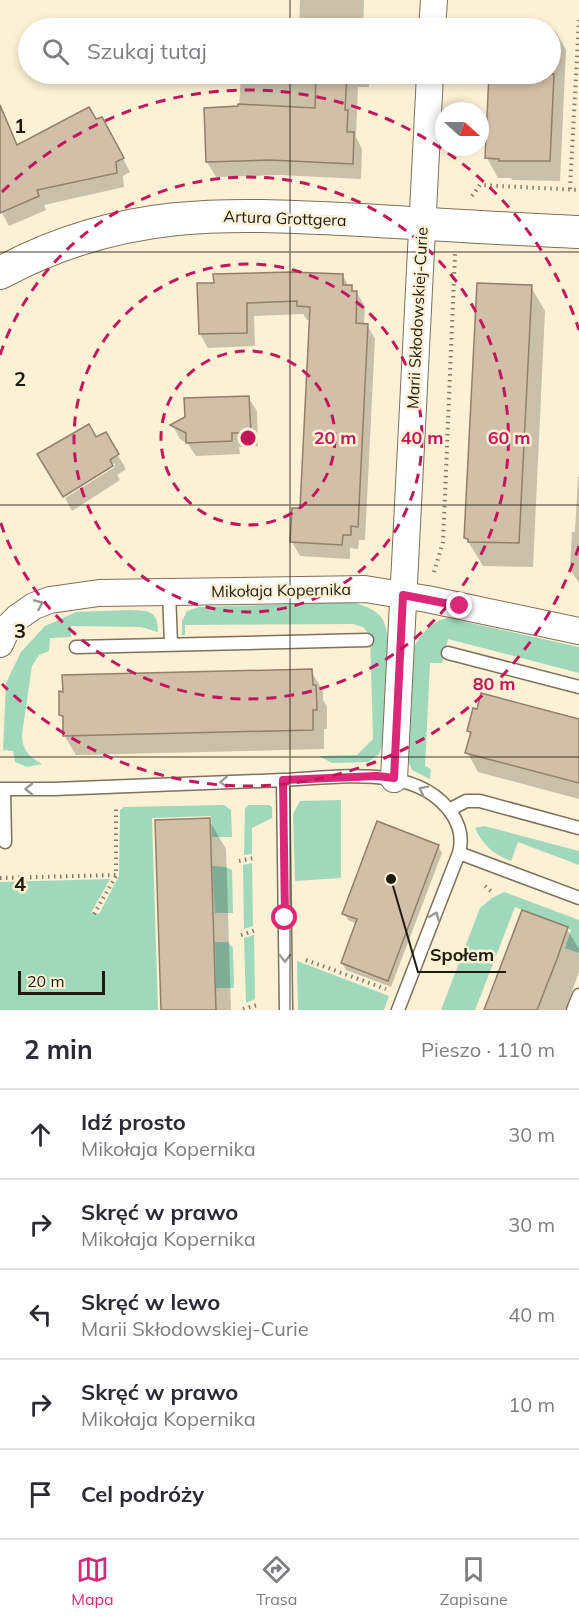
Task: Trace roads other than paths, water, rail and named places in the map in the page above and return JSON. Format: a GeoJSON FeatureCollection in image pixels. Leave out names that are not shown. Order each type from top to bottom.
{"type":"FeatureCollection","features":[{"type":"Feature","properties":{"kind":"street"},"geometry":{"type":"LineString","coordinates":[[433,18],[434,0]]}},
{"type":"Feature","properties":{"kind":"street","name":"Marii Skłodowskiej-Curie"},"geometry":{"type":"LineString","coordinates":[[394,778],[415,597],[422,224],[429,84]]}},
{"type":"Feature","properties":{"kind":"street","name":"Artura Grottgera"},"geometry":{"type":"LineString","coordinates":[[0,273],[83,238],[124,226],[182,218],[253,215],[579,232]]}},
{"type":"Feature","properties":{"kind":"street","name":"Mikołaja Kopernika"},"geometry":{"type":"LineString","coordinates":[[0,644],[8,627],[34,606],[50,600],[99,593],[348,588],[415,597],[579,631]]}},
{"type":"Feature","properties":{"kind":"lane"},"geometry":{"type":"LineString","coordinates":[[168,592],[171,644]]}},
{"type":"Feature","properties":{"kind":"lane"},"geometry":{"type":"LineString","coordinates":[[76,647],[367,640]]}},
{"type":"Feature","properties":{"kind":"lane"},"geometry":{"type":"LineString","coordinates":[[448,653],[579,687]]}},
{"type":"Feature","properties":{"kind":"lane"},"geometry":{"type":"LineString","coordinates":[[5,842],[2,789],[377,776],[394,778],[424,790],[437,798],[449,810],[462,835],[459,853],[398,1010]]}},
{"type":"Feature","properties":{"kind":"lane"},"geometry":{"type":"LineString","coordinates":[[283,780],[286,1010]]}},
{"type":"Feature","properties":{"kind":"lane"},"geometry":{"type":"LineString","coordinates":[[449,810],[466,801],[480,801],[579,828]]}},
{"type":"Feature","properties":{"kind":"lane"},"geometry":{"type":"LineString","coordinates":[[459,853],[579,898]]}},
{"type":"Feature","properties":{"kind":"lane"},"geometry":{"type":"LineString","coordinates":[[573,1010],[579,995]]}},
{"type":"Feature","properties":{"kind":"place","name":"Społem"},"geometry":{"type":"Point","coordinates":[391,879]}}]}
